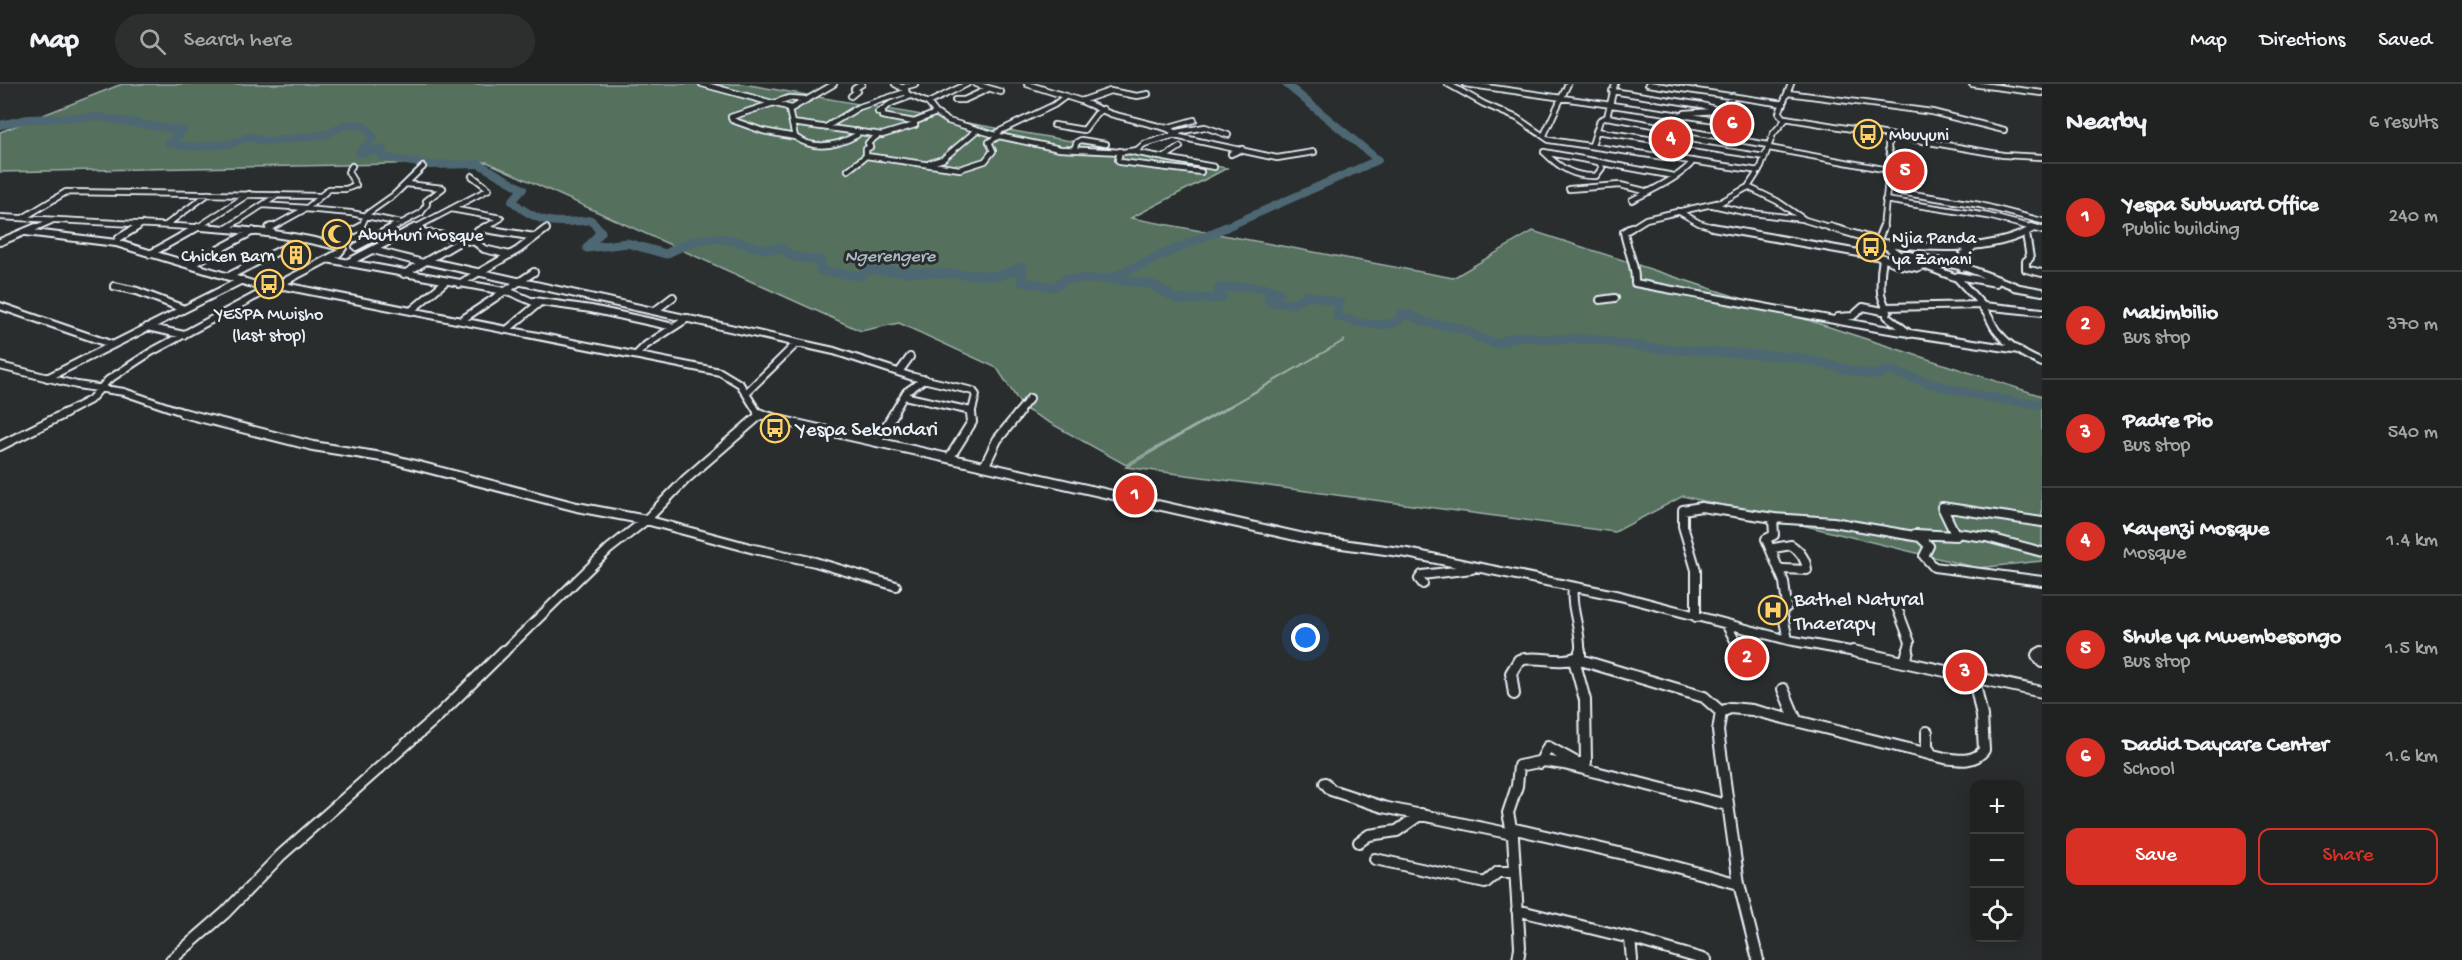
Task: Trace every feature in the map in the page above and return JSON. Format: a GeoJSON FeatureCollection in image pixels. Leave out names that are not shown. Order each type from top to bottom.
{"type":"FeatureCollection","features":[{"type":"Feature","properties":{"kind":"street"},"geometry":{"type":"LineString","coordinates":[[705,84],[791,108]]}},
{"type":"Feature","properties":{"kind":"street"},"geometry":{"type":"LineString","coordinates":[[795,136],[789,112],[791,108],[834,84]]}},
{"type":"Feature","properties":{"kind":"street"},"geometry":{"type":"LineString","coordinates":[[851,96],[856,91],[854,89],[862,84]]}},
{"type":"Feature","properties":{"kind":"street"},"geometry":{"type":"LineString","coordinates":[[895,84],[911,96],[928,103],[936,113],[948,121],[1046,147],[1129,151],[1176,134],[1206,127],[1228,135]]}},
{"type":"Feature","properties":{"kind":"street"},"geometry":{"type":"LineString","coordinates":[[901,88],[915,84]]}},
{"type":"Feature","properties":{"kind":"street"},"geometry":{"type":"LineString","coordinates":[[928,103],[968,84]]}},
{"type":"Feature","properties":{"kind":"street"},"geometry":{"type":"LineString","coordinates":[[976,84],[1001,92]]}},
{"type":"Feature","properties":{"kind":"street"},"geometry":{"type":"LineString","coordinates":[[1027,84],[1103,110],[1166,128],[1176,134],[1279,158],[1314,152]]}},
{"type":"Feature","properties":{"kind":"street"},"geometry":{"type":"LineString","coordinates":[[1448,84],[1484,104],[1517,118],[1549,140],[1759,171]]}},
{"type":"Feature","properties":{"kind":"street"},"geometry":{"type":"LineString","coordinates":[[1465,84],[1723,122]]}},
{"type":"Feature","properties":{"kind":"street"},"geometry":{"type":"LineString","coordinates":[[1544,135],[1568,84]]}},
{"type":"Feature","properties":{"kind":"street"},"geometry":{"type":"LineString","coordinates":[[1607,117],[1615,84]]}},
{"type":"Feature","properties":{"kind":"street"},"geometry":{"type":"LineString","coordinates":[[1648,84],[1784,104]]}},
{"type":"Feature","properties":{"kind":"street"},"geometry":{"type":"LineString","coordinates":[[1791,84],[1779,113],[1785,118],[2003,155],[2042,157]]}},
{"type":"Feature","properties":{"kind":"street"},"geometry":{"type":"LineString","coordinates":[[1972,84],[2042,93]]}},
{"type":"Feature","properties":{"kind":"street"},"geometry":{"type":"LineString","coordinates":[[955,100],[964,100],[988,89]]}},
{"type":"Feature","properties":{"kind":"street"},"geometry":{"type":"LineString","coordinates":[[1081,101],[1112,91],[1137,96],[1148,94]]}},
{"type":"Feature","properties":{"kind":"street"},"geometry":{"type":"LineString","coordinates":[[1612,91],[1702,105],[1721,111]]}},
{"type":"Feature","properties":{"kind":"street"},"geometry":{"type":"LineString","coordinates":[[826,127],[859,107],[906,92]]}},
{"type":"Feature","properties":{"kind":"street"},"geometry":{"type":"LineString","coordinates":[[1788,93],[1932,112],[2004,130]]}},
{"type":"Feature","properties":{"kind":"street"},"geometry":{"type":"LineString","coordinates":[[1633,109],[1640,95]]}},
{"type":"Feature","properties":{"kind":"street"},"geometry":{"type":"LineString","coordinates":[[911,96],[892,103],[878,112],[883,112],[882,116],[914,122],[936,113]]}},
{"type":"Feature","properties":{"kind":"street"},"geometry":{"type":"LineString","coordinates":[[999,136],[998,132],[1054,105],[1066,96]]}},
{"type":"Feature","properties":{"kind":"street"},"geometry":{"type":"LineString","coordinates":[[1669,114],[1721,111],[1733,96]]}},
{"type":"Feature","properties":{"kind":"street"},"geometry":{"type":"LineString","coordinates":[[805,99],[789,98],[768,103],[731,118],[744,125],[770,133],[795,136],[808,144],[823,147],[844,143],[857,135],[857,131]]}},
{"type":"Feature","properties":{"kind":"street"},"geometry":{"type":"LineString","coordinates":[[919,100],[934,100]]}},
{"type":"Feature","properties":{"kind":"street"},"geometry":{"type":"LineString","coordinates":[[1054,125],[1084,130],[1096,114],[1103,110]]}},
{"type":"Feature","properties":{"kind":"street"},"geometry":{"type":"LineString","coordinates":[[1721,111],[1723,136]]}},
{"type":"Feature","properties":{"kind":"street"},"geometry":{"type":"LineString","coordinates":[[1592,145],[1600,120],[1607,117],[1723,136],[1889,170],[1894,168],[1888,148],[1889,135]]}},
{"type":"Feature","properties":{"kind":"street"},"geometry":{"type":"LineString","coordinates":[[1785,118],[1773,134],[1759,171],[1748,186],[1722,201],[1646,219],[1624,232],[1627,251],[1636,268],[1635,283],[1910,333],[2019,350]]}},
{"type":"Feature","properties":{"kind":"street"},"geometry":{"type":"LineString","coordinates":[[1166,128],[1194,120]]}},
{"type":"Feature","properties":{"kind":"street"},"geometry":{"type":"LineString","coordinates":[[866,156],[866,149],[870,147],[868,143],[878,135],[915,125],[914,122]]}},
{"type":"Feature","properties":{"kind":"street"},"geometry":{"type":"LineString","coordinates":[[792,123],[878,135]]}},
{"type":"Feature","properties":{"kind":"street"},"geometry":{"type":"LineString","coordinates":[[1645,124],[1651,132],[1666,141]]}},
{"type":"Feature","properties":{"kind":"street"},"geometry":{"type":"LineString","coordinates":[[924,164],[943,159],[977,130]]}},
{"type":"Feature","properties":{"kind":"street"},"geometry":{"type":"LineString","coordinates":[[1596,131],[1765,157]]}},
{"type":"Feature","properties":{"kind":"street"},"geometry":{"type":"LineString","coordinates":[[848,170],[866,156],[960,170],[978,164],[992,154],[989,142],[999,136]]}},
{"type":"Feature","properties":{"kind":"street"},"geometry":{"type":"LineString","coordinates":[[1074,149],[1077,142],[1081,140],[1106,144]]}},
{"type":"Feature","properties":{"kind":"street"},"geometry":{"type":"LineString","coordinates":[[1549,140],[1544,146],[1544,152],[1569,173],[1582,177],[1597,175],[1602,168],[1600,164]]}},
{"type":"Feature","properties":{"kind":"street"},"geometry":{"type":"LineString","coordinates":[[1665,157],[1666,141]]}},
{"type":"Feature","properties":{"kind":"street"},"geometry":{"type":"LineString","coordinates":[[1166,156],[1180,147]]}},
{"type":"Feature","properties":{"kind":"street"},"geometry":{"type":"LineString","coordinates":[[1231,154],[1242,149]]}},
{"type":"Feature","properties":{"kind":"street"},"geometry":{"type":"LineString","coordinates":[[1120,151],[1118,160],[1120,162],[1202,172]]}},
{"type":"Feature","properties":{"kind":"street"},"geometry":{"type":"LineString","coordinates":[[1129,151],[1214,166]]}},
{"type":"Feature","properties":{"kind":"street"},"geometry":{"type":"LineString","coordinates":[[1544,152],[1674,176]]}},
{"type":"Feature","properties":{"kind":"street"},"geometry":{"type":"LineString","coordinates":[[1558,166],[1563,160],[1574,159]]}},
{"type":"Feature","properties":{"kind":"street"},"geometry":{"type":"LineString","coordinates":[[1632,200],[1688,169],[1693,161]]}},
{"type":"Feature","properties":{"kind":"street"},"geometry":{"type":"LineString","coordinates":[[272,233],[269,228],[273,224],[306,209],[329,189],[341,190],[356,185],[348,172],[352,166]]}},
{"type":"Feature","properties":{"kind":"street"},"geometry":{"type":"LineString","coordinates":[[329,243],[361,228],[367,215],[406,184],[423,167]]}},
{"type":"Feature","properties":{"kind":"street"},"geometry":{"type":"LineString","coordinates":[[1882,242],[1889,170]]}},
{"type":"Feature","properties":{"kind":"street"},"geometry":{"type":"LineString","coordinates":[[347,263],[489,189],[472,176]]}},
{"type":"Feature","properties":{"kind":"street"},"geometry":{"type":"LineString","coordinates":[[1576,188],[1575,185],[1582,177]]}},
{"type":"Feature","properties":{"kind":"street"},"geometry":{"type":"LineString","coordinates":[[356,247],[421,213],[427,204],[426,201],[444,188],[406,184]]}},
{"type":"Feature","properties":{"kind":"street"},"geometry":{"type":"LineString","coordinates":[[1569,189],[1624,185],[1649,192]]}},
{"type":"Feature","properties":{"kind":"street"},"geometry":{"type":"LineString","coordinates":[[1748,186],[1775,200],[1803,219]]}},
{"type":"Feature","properties":{"kind":"street"},"geometry":{"type":"LineString","coordinates":[[1889,188],[1973,213],[2042,230]]}},
{"type":"Feature","properties":{"kind":"street"},"geometry":{"type":"LineString","coordinates":[[23,218],[66,192],[250,193],[321,196]]}},
{"type":"Feature","properties":{"kind":"street"},"geometry":{"type":"LineString","coordinates":[[1900,192],[1906,203]]}},
{"type":"Feature","properties":{"kind":"street"},"geometry":{"type":"LineString","coordinates":[[166,225],[208,193]]}},
{"type":"Feature","properties":{"kind":"street"},"geometry":{"type":"LineString","coordinates":[[150,254],[200,226],[250,193]]}},
{"type":"Feature","properties":{"kind":"street"},"geometry":{"type":"LineString","coordinates":[[227,228],[280,194]]}},
{"type":"Feature","properties":{"kind":"street"},"geometry":{"type":"LineString","coordinates":[[1908,194],[1980,205],[2042,221]]}},
{"type":"Feature","properties":{"kind":"street"},"geometry":{"type":"LineString","coordinates":[[1885,200],[1973,213]]}},
{"type":"Feature","properties":{"kind":"street"},"geometry":{"type":"LineString","coordinates":[[1709,204],[1744,212],[1803,219],[1882,242],[1975,245],[2026,234],[2034,228]]}},
{"type":"Feature","properties":{"kind":"street"},"geometry":{"type":"LineString","coordinates":[[263,205],[367,215],[402,223]]}},
{"type":"Feature","properties":{"kind":"street"},"geometry":{"type":"LineString","coordinates":[[404,274],[501,218],[452,209]]}},
{"type":"Feature","properties":{"kind":"street"},"geometry":{"type":"LineString","coordinates":[[1678,211],[1699,223],[1712,227],[1879,257],[1900,265],[2042,292]]}},
{"type":"Feature","properties":{"kind":"street"},"geometry":{"type":"LineString","coordinates":[[1,218],[200,226],[272,233],[329,243],[343,248],[356,247],[374,250],[424,263],[480,272],[797,342],[975,392],[970,411],[972,422],[950,457]]}},
{"type":"Feature","properties":{"kind":"street"},"geometry":{"type":"LineString","coordinates":[[0,242],[52,220]]}},
{"type":"Feature","properties":{"kind":"street"},"geometry":{"type":"LineString","coordinates":[[116,243],[119,238],[142,225]]}},
{"type":"Feature","properties":{"kind":"street"},"geometry":{"type":"LineString","coordinates":[[485,229],[535,237]]}},
{"type":"Feature","properties":{"kind":"street"},"geometry":{"type":"LineString","coordinates":[[459,284],[510,255],[546,229]]}},
{"type":"Feature","properties":{"kind":"street"},"geometry":{"type":"LineString","coordinates":[[412,230],[465,239],[478,243],[484,249],[510,255]]}},
{"type":"Feature","properties":{"kind":"street"},"geometry":{"type":"LineString","coordinates":[[192,264],[253,231]]}},
{"type":"Feature","properties":{"kind":"street"},"geometry":{"type":"LineString","coordinates":[[26,232],[116,243],[273,288],[323,292],[720,372],[740,384],[761,414],[1313,540],[1407,554],[1573,587],[1788,640],[1905,662],[1974,679],[2042,692]]}},
{"type":"Feature","properties":{"kind":"street"},"geometry":{"type":"LineString","coordinates":[[2026,234],[2030,258],[2026,261],[2026,269],[2042,273]]}},
{"type":"Feature","properties":{"kind":"street"},"geometry":{"type":"LineString","coordinates":[[229,276],[303,238]]}},
{"type":"Feature","properties":{"kind":"street"},"geometry":{"type":"LineString","coordinates":[[1882,242],[1891,250],[1932,270]]}},
{"type":"Feature","properties":{"kind":"street"},"geometry":{"type":"LineString","coordinates":[[1882,242],[1875,247],[1879,257],[1880,280],[1887,316],[1893,322],[1905,326],[1910,333]]}},
{"type":"Feature","properties":{"kind":"street"},"geometry":{"type":"LineString","coordinates":[[1957,277],[1969,257],[1963,254],[1975,245]]}},
{"type":"Feature","properties":{"kind":"street"},"geometry":{"type":"LineString","coordinates":[[90,400],[108,380],[151,352],[327,259],[343,248]]}},
{"type":"Feature","properties":{"kind":"street"},"geometry":{"type":"LineString","coordinates":[[1891,250],[1964,267],[2016,287]]}},
{"type":"Feature","properties":{"kind":"street"},"geometry":{"type":"LineString","coordinates":[[327,259],[507,292],[533,301],[591,309],[674,327]]}},
{"type":"Feature","properties":{"kind":"street"},"geometry":{"type":"LineString","coordinates":[[424,263],[432,279]]}},
{"type":"Feature","properties":{"kind":"street"},"geometry":{"type":"LineString","coordinates":[[463,319],[534,273]]}},
{"type":"Feature","properties":{"kind":"street"},"geometry":{"type":"LineString","coordinates":[[1957,277],[1990,315],[1989,322],[1995,329],[2032,360],[2042,363]]}},
{"type":"Feature","properties":{"kind":"street"},"geometry":{"type":"LineString","coordinates":[[47,378],[242,280]]}},
{"type":"Feature","properties":{"kind":"street"},"geometry":{"type":"LineString","coordinates":[[412,310],[445,282]]}},
{"type":"Feature","properties":{"kind":"street"},"geometry":{"type":"LineString","coordinates":[[114,286],[137,291],[183,309]]}},
{"type":"Feature","properties":{"kind":"street"},"geometry":{"type":"LineString","coordinates":[[656,310],[673,297]]}},
{"type":"Feature","properties":{"kind":"street"},"geometry":{"type":"LineString","coordinates":[[1600,300],[1615,298]]}},
{"type":"Feature","properties":{"kind":"street"},"geometry":{"type":"LineString","coordinates":[[508,329],[538,306],[533,301]]}},
{"type":"Feature","properties":{"kind":"street"},"geometry":{"type":"LineString","coordinates":[[1828,318],[1857,316],[1863,307],[1887,309],[1981,305],[2042,312]]}},
{"type":"Feature","properties":{"kind":"street"},"geometry":{"type":"LineString","coordinates":[[0,306],[113,345]]}},
{"type":"Feature","properties":{"kind":"street"},"geometry":{"type":"LineString","coordinates":[[636,355],[646,345],[688,318]]}},
{"type":"Feature","properties":{"kind":"street"},"geometry":{"type":"LineString","coordinates":[[147,327],[184,335]]}},
{"type":"Feature","properties":{"kind":"street"},"geometry":{"type":"LineString","coordinates":[[747,392],[797,342]]}},
{"type":"Feature","properties":{"kind":"street"},"geometry":{"type":"LineString","coordinates":[[899,372],[910,357]]}},
{"type":"Feature","properties":{"kind":"street"},"geometry":{"type":"LineString","coordinates":[[0,366],[47,378],[124,392],[163,407],[313,446],[388,458],[577,507],[646,520],[754,549],[814,562],[896,586]]}},
{"type":"Feature","properties":{"kind":"street"},"geometry":{"type":"LineString","coordinates":[[877,442],[909,388],[925,379]]}},
{"type":"Feature","properties":{"kind":"street"},"geometry":{"type":"LineString","coordinates":[[0,446],[90,400],[124,392]]}},
{"type":"Feature","properties":{"kind":"street"},"geometry":{"type":"LineString","coordinates":[[903,396],[970,411]]}},
{"type":"Feature","properties":{"kind":"street"},"geometry":{"type":"LineString","coordinates":[[985,465],[997,440],[1030,398]]}},
{"type":"Feature","properties":{"kind":"street"},"geometry":{"type":"LineString","coordinates":[[171,960],[225,913],[281,855],[438,716],[609,549],[646,520],[686,479],[761,414]]}},
{"type":"Feature","properties":{"kind":"street"},"geometry":{"type":"LineString","coordinates":[[1696,616],[1698,582],[1696,563],[1683,524],[1683,510],[1705,506],[1728,513],[1754,513],[1774,518],[1833,522],[1908,534],[1920,537],[1929,546],[1924,556],[1934,567],[2042,581]]}},
{"type":"Feature","properties":{"kind":"street"},"geometry":{"type":"LineString","coordinates":[[1956,533],[1941,508],[2042,522]]}},
{"type":"Feature","properties":{"kind":"street"},"geometry":{"type":"LineString","coordinates":[[1774,518],[1772,519],[1774,535],[1766,539],[1788,599],[1788,605],[1782,611],[1788,640]]}},
{"type":"Feature","properties":{"kind":"street"},"geometry":{"type":"LineString","coordinates":[[1908,534],[1954,536],[1956,533],[1986,537],[2042,552]]}},
{"type":"Feature","properties":{"kind":"street"},"geometry":{"type":"LineString","coordinates":[[1773,553],[1774,548],[1794,546],[1808,568],[1803,571],[1783,569],[1780,572]]}},
{"type":"Feature","properties":{"kind":"street"},"geometry":{"type":"LineString","coordinates":[[1423,584],[1419,579],[1422,575],[1479,568]]}},
{"type":"Feature","properties":{"kind":"street"},"geometry":{"type":"LineString","coordinates":[[1540,763],[1548,747],[1577,763],[1586,762],[1585,700],[1576,660],[1581,652],[1570,603],[1573,587]]}},
{"type":"Feature","properties":{"kind":"street"},"geometry":{"type":"LineString","coordinates":[[1896,605],[1910,642],[1905,662]]}},
{"type":"Feature","properties":{"kind":"street"},"geometry":{"type":"LineString","coordinates":[[1726,624],[1739,650],[1750,660]]}},
{"type":"Feature","properties":{"kind":"street"},"geometry":{"type":"LineString","coordinates":[[2042,652],[2037,655],[2042,662]]}},
{"type":"Feature","properties":{"kind":"street"},"geometry":{"type":"LineString","coordinates":[[1514,694],[1511,673],[1519,660],[1531,657],[1576,660],[1704,697],[1721,712]]}},
{"type":"Feature","properties":{"kind":"street"},"geometry":{"type":"LineString","coordinates":[[1721,712],[1730,708],[1742,708],[1932,755],[1967,760],[1983,753],[1983,722],[1974,679]]}},
{"type":"Feature","properties":{"kind":"street"},"geometry":{"type":"LineString","coordinates":[[1783,689],[1796,720]]}},
{"type":"Feature","properties":{"kind":"street"},"geometry":{"type":"LineString","coordinates":[[1721,712],[1718,731],[1727,805],[1739,884],[1758,960]]}},
{"type":"Feature","properties":{"kind":"street"},"geometry":{"type":"LineString","coordinates":[[1927,732],[1927,747],[1932,755]]}},
{"type":"Feature","properties":{"kind":"street"},"geometry":{"type":"LineString","coordinates":[[1518,960],[1520,947],[1512,831],[1508,806],[1517,786],[1519,766],[1543,761],[1564,764],[1727,805]]}},
{"type":"Feature","properties":{"kind":"street"},"geometry":{"type":"LineString","coordinates":[[1325,783],[1331,790],[1383,807],[1512,831],[1687,868],[1739,884]]}},
{"type":"Feature","properties":{"kind":"street"},"geometry":{"type":"LineString","coordinates":[[1359,842],[1369,835],[1397,831],[1421,814]]}},
{"type":"Feature","properties":{"kind":"street"},"geometry":{"type":"LineString","coordinates":[[1375,859],[1485,883],[1498,872],[1515,872]]}},
{"type":"Feature","properties":{"kind":"street"},"geometry":{"type":"LineString","coordinates":[[1517,910],[1630,938],[1706,960]]}},
{"type":"Feature","properties":{"kind":"street"},"geometry":{"type":"LineString","coordinates":[[1630,938],[1632,960]]}},
{"type":"Feature","properties":{"kind":"green space"},"geometry":{"type":"Polygon","coordinates":[[[122,84],[743,84],[1227,168],[1131,218],[1453,278],[1533,231],[2042,396],[2042,561],[1978,568],[1683,496],[1615,532],[1126,467],[1345,340],[1126,465],[1023,408],[997,368],[899,323],[861,331],[487,162],[0,172],[0,132],[122,84]]]}},
{"type":"Feature","properties":{"kind":"waterway","name":"Ngerengere"},"geometry":{"type":"LineString","coordinates":[[1222,229],[1378,160],[1286,84]]}},
{"type":"Feature","properties":{"kind":"waterway","name":"Ngerengere"},"geometry":{"type":"LineString","coordinates":[[0,125],[28,119],[97,117],[183,131],[168,143],[192,147],[229,144],[249,137],[269,142],[327,134],[345,125],[363,125],[374,138],[359,153],[382,149],[383,157],[430,165],[479,164],[523,189],[512,201],[531,215],[558,222],[591,220],[598,229]]}},
{"type":"Feature","properties":{"kind":"waterway","name":"Ngerengere"},"geometry":{"type":"LineString","coordinates":[[597,227],[601,232],[587,248],[627,243],[666,254],[693,242],[720,238],[760,248],[781,248],[791,256],[820,261],[821,271],[861,276],[866,270],[999,276],[1022,267],[1022,282],[1054,287],[1066,279],[1108,279],[1226,227]]}},
{"type":"Feature","properties":{"kind":"waterway"},"geometry":{"type":"LineString","coordinates":[[1109,279],[1151,284],[1179,300],[1221,298],[1222,295],[1218,290],[1220,288],[1235,287],[1259,287],[1280,293],[1268,298],[1271,302],[1292,304],[1307,295],[1340,303],[1337,316],[1352,321],[1384,325],[1399,321],[1401,314],[1410,315],[1427,323],[1460,328],[1498,344],[1510,338],[1526,336],[1542,339],[1595,339],[1649,348],[1795,357],[1867,374],[1879,375],[1883,371],[1891,371],[1966,392],[2003,400],[2042,404]]}},
{"type":"Feature","properties":{"kind":"place","name":"Dadid Daycare Center"},"geometry":{"type":"Point","coordinates":[1732,124]}},
{"type":"Feature","properties":{"kind":"place","name":"Mbuyuni"},"geometry":{"type":"Point","coordinates":[1868,134]}},
{"type":"Feature","properties":{"kind":"place","name":"Kayenzi Mosque"},"geometry":{"type":"Point","coordinates":[1671,139]}},
{"type":"Feature","properties":{"kind":"place","name":"Shule ya Mwembesongo"},"geometry":{"type":"Point","coordinates":[1905,171]}},
{"type":"Feature","properties":{"kind":"place","name":"Abuthuri Mosque"},"geometry":{"type":"Point","coordinates":[337,234]}},
{"type":"Feature","properties":{"kind":"place","name":"Njia Panda ya Zamani"},"geometry":{"type":"Point","coordinates":[1871,247]}},
{"type":"Feature","properties":{"kind":"place","name":"Chicken Barn"},"geometry":{"type":"Point","coordinates":[296,255]}},
{"type":"Feature","properties":{"kind":"place","name":"YESPA Mwisho (last stop)"},"geometry":{"type":"Point","coordinates":[269,284]}},
{"type":"Feature","properties":{"kind":"place","name":"Yespa Sekondari"},"geometry":{"type":"Point","coordinates":[775,428]}},
{"type":"Feature","properties":{"kind":"place","name":"Yespa Subward Office"},"geometry":{"type":"Point","coordinates":[1135,495]}},
{"type":"Feature","properties":{"kind":"place","name":"Bathel Natural Thaerapy"},"geometry":{"type":"Point","coordinates":[1773,610]}},
{"type":"Feature","properties":{"kind":"place","name":"Makimbilio"},"geometry":{"type":"Point","coordinates":[1747,658]}},
{"type":"Feature","properties":{"kind":"place","name":"Padre Pio"},"geometry":{"type":"Point","coordinates":[1965,672]}}]}
